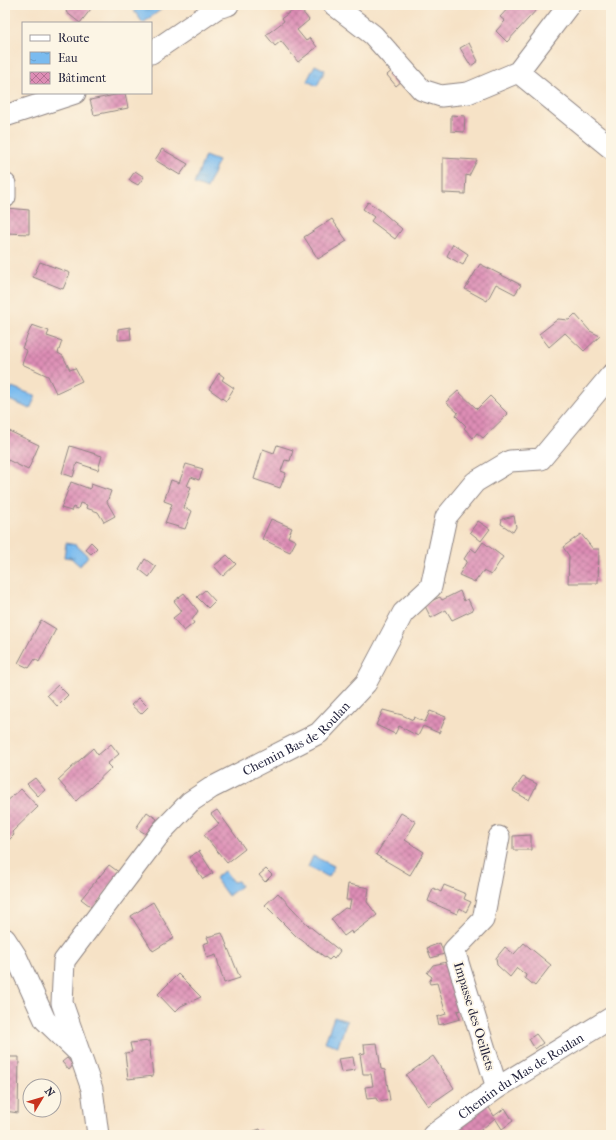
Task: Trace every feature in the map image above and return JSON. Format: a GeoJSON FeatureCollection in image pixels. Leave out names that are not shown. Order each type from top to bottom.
{"type":"FeatureCollection","features":[{"type":"Feature","properties":{"kind":"street"},"geometry":{"type":"LineString","coordinates":[[334,5],[373,35],[422,90],[441,96],[468,93],[518,72],[569,5]]}},
{"type":"Feature","properties":{"kind":"street"},"geometry":{"type":"LineString","coordinates":[[152,52],[220,6]]}},
{"type":"Feature","properties":{"kind":"street"},"geometry":{"type":"LineString","coordinates":[[518,72],[611,148]]}},
{"type":"Feature","properties":{"kind":"street"},"geometry":{"type":"LineString","coordinates":[[5,116],[72,94]]}},
{"type":"Feature","properties":{"kind":"street"},"geometry":{"type":"LineString","coordinates":[[5,184],[5,197]]}},
{"type":"Feature","properties":{"kind":"street","name":"Chemin Bas de Roulan"},"geometry":{"type":"LineString","coordinates":[[98,1135],[92,1089],[62,1003],[64,961],[162,831],[190,802],[211,788],[319,733],[366,683],[403,613],[431,587],[446,517],[475,482],[510,460],[541,459],[611,375]]}},
{"type":"Feature","properties":{"kind":"street","name":"Impasse des Oeillets"},"geometry":{"type":"LineString","coordinates":[[497,1088],[454,950],[484,920],[499,837]]}},
{"type":"Feature","properties":{"kind":"street"},"geometry":{"type":"LineString","coordinates":[[5,939],[16,956],[45,1020],[78,1051]]}},
{"type":"Feature","properties":{"kind":"street","name":"Chemin du Mas de Roulan"},"geometry":{"type":"LineString","coordinates":[[432,1135],[497,1088],[611,1018]]}},
{"type":"Feature","properties":{"kind":"water"},"geometry":{"type":"Polygon","coordinates":[[[143,5],[161,5],[163,8],[144,22],[142,22],[134,11],[143,5]]]}},
{"type":"Feature","properties":{"kind":"water"},"geometry":{"type":"Polygon","coordinates":[[[315,65],[325,70],[317,86],[307,81],[315,65]]]}},
{"type":"Feature","properties":{"kind":"water"},"geometry":{"type":"Polygon","coordinates":[[[205,156],[218,161],[207,189],[194,184],[205,156]]]}},
{"type":"Feature","properties":{"kind":"water"},"geometry":{"type":"Polygon","coordinates":[[[12,387],[36,396],[30,409],[7,399],[12,387]]]}},
{"type":"Feature","properties":{"kind":"water"},"geometry":{"type":"Polygon","coordinates":[[[66,543],[76,545],[88,556],[80,566],[71,558],[64,557],[66,543]]]}},
{"type":"Feature","properties":{"kind":"water"},"geometry":{"type":"Polygon","coordinates":[[[313,856],[334,866],[329,877],[308,867],[313,856]]]}},
{"type":"Feature","properties":{"kind":"water"},"geometry":{"type":"Polygon","coordinates":[[[224,871],[233,882],[238,881],[241,886],[228,896],[215,878],[224,871]]]}},
{"type":"Feature","properties":{"kind":"water"},"geometry":{"type":"Polygon","coordinates":[[[334,1017],[347,1021],[338,1046],[325,1042],[334,1017]]]}},
{"type":"Feature","properties":{"kind":"building"},"geometry":{"type":"Polygon","coordinates":[[[65,5],[94,5],[81,22],[66,12],[68,8],[65,5]]]}},
{"type":"Feature","properties":{"kind":"building"},"geometry":{"type":"Polygon","coordinates":[[[511,5],[525,5],[527,7],[529,5],[537,5],[539,7],[507,42],[496,31],[505,21],[500,17],[511,5]]]}},
{"type":"Feature","properties":{"kind":"building"},"geometry":{"type":"Polygon","coordinates":[[[298,6],[309,20],[297,30],[306,41],[310,38],[317,47],[298,62],[281,41],[275,46],[266,35],[284,21],[282,18],[298,6]]]}},
{"type":"Feature","properties":{"kind":"building"},"geometry":{"type":"Polygon","coordinates":[[[469,43],[478,61],[471,66],[460,48],[469,43]]]}},
{"type":"Feature","properties":{"kind":"building"},"geometry":{"type":"Polygon","coordinates":[[[394,69],[403,80],[396,86],[387,75],[394,69]]]}},
{"type":"Feature","properties":{"kind":"building"},"geometry":{"type":"Polygon","coordinates":[[[125,94],[128,108],[94,115],[90,100],[125,94]]]}},
{"type":"Feature","properties":{"kind":"building"},"geometry":{"type":"Polygon","coordinates":[[[451,115],[465,116],[464,132],[451,131],[451,115]]]}},
{"type":"Feature","properties":{"kind":"building"},"geometry":{"type":"Polygon","coordinates":[[[162,149],[188,164],[180,175],[155,160],[162,149]]]}},
{"type":"Feature","properties":{"kind":"building"},"geometry":{"type":"Polygon","coordinates":[[[443,158],[477,160],[469,176],[466,175],[465,194],[443,193],[443,158]]]}},
{"type":"Feature","properties":{"kind":"building"},"geometry":{"type":"Polygon","coordinates":[[[135,171],[144,177],[138,185],[129,180],[135,171]]]}},
{"type":"Feature","properties":{"kind":"building"},"geometry":{"type":"Polygon","coordinates":[[[368,202],[402,229],[395,239],[371,221],[374,217],[363,209],[368,202]]]}},
{"type":"Feature","properties":{"kind":"building"},"geometry":{"type":"Polygon","coordinates":[[[7,208],[29,210],[29,234],[7,233],[7,208]]]}},
{"type":"Feature","properties":{"kind":"building"},"geometry":{"type":"Polygon","coordinates":[[[332,219],[347,241],[318,259],[304,237],[332,219]]]}},
{"type":"Feature","properties":{"kind":"building"},"geometry":{"type":"Polygon","coordinates":[[[453,244],[468,254],[463,265],[447,256],[453,244]]]}},
{"type":"Feature","properties":{"kind":"building"},"geometry":{"type":"Polygon","coordinates":[[[40,262],[70,273],[63,289],[33,277],[40,262]]]}},
{"type":"Feature","properties":{"kind":"building"},"geometry":{"type":"Polygon","coordinates":[[[480,264],[521,285],[515,294],[496,284],[487,301],[465,289],[480,264]]]}},
{"type":"Feature","properties":{"kind":"building"},"geometry":{"type":"Polygon","coordinates":[[[575,314],[590,331],[600,336],[584,351],[565,333],[549,347],[539,334],[558,319],[569,320],[575,314]]]}},
{"type":"Feature","properties":{"kind":"building"},"geometry":{"type":"Polygon","coordinates":[[[32,325],[49,331],[47,336],[62,341],[58,353],[63,356],[70,370],[75,368],[82,381],[56,393],[48,376],[22,364],[27,351],[22,348],[32,325]]]}},
{"type":"Feature","properties":{"kind":"building"},"geometry":{"type":"Polygon","coordinates":[[[130,327],[131,339],[118,340],[118,329],[130,327]]]}},
{"type":"Feature","properties":{"kind":"building"},"geometry":{"type":"Polygon","coordinates":[[[219,373],[224,377],[222,380],[234,388],[226,401],[209,389],[219,373]]]}},
{"type":"Feature","properties":{"kind":"building"},"geometry":{"type":"Polygon","coordinates":[[[458,391],[477,409],[490,396],[508,414],[483,438],[477,433],[473,438],[464,428],[466,426],[456,416],[458,413],[446,402],[458,391]]]}},
{"type":"Feature","properties":{"kind":"building"},"geometry":{"type":"Polygon","coordinates":[[[9,431],[39,445],[28,470],[8,460],[5,466],[5,434],[7,435],[9,431]]]}},
{"type":"Feature","properties":{"kind":"building"},"geometry":{"type":"Polygon","coordinates":[[[277,445],[293,450],[290,461],[285,460],[281,471],[286,473],[280,488],[254,479],[263,449],[274,453],[277,445]]]}},
{"type":"Feature","properties":{"kind":"building"},"geometry":{"type":"Polygon","coordinates":[[[70,446],[102,456],[98,470],[77,463],[73,477],[62,473],[70,446]]]}},
{"type":"Feature","properties":{"kind":"building"},"geometry":{"type":"Polygon","coordinates":[[[186,464],[203,469],[199,480],[191,477],[187,486],[191,487],[184,508],[192,511],[185,529],[165,523],[172,504],[164,501],[171,480],[179,483],[186,464]]]}},
{"type":"Feature","properties":{"kind":"building"},"geometry":{"type":"Polygon","coordinates":[[[71,482],[90,489],[91,484],[111,491],[107,502],[115,516],[104,522],[98,512],[86,508],[87,505],[80,503],[78,509],[73,507],[71,511],[61,508],[71,482]]]}},
{"type":"Feature","properties":{"kind":"building"},"geometry":{"type":"Polygon","coordinates":[[[514,516],[516,527],[513,532],[501,524],[502,519],[514,516]]]}},
{"type":"Feature","properties":{"kind":"building"},"geometry":{"type":"Polygon","coordinates":[[[271,519],[292,528],[288,537],[296,541],[290,552],[262,539],[271,519]]]}},
{"type":"Feature","properties":{"kind":"building"},"geometry":{"type":"Polygon","coordinates":[[[478,521],[490,529],[481,541],[470,532],[478,521]]]}},
{"type":"Feature","properties":{"kind":"building"},"geometry":{"type":"Polygon","coordinates":[[[581,534],[593,549],[599,549],[598,583],[568,583],[569,556],[563,547],[581,534]]]}},
{"type":"Feature","properties":{"kind":"building"},"geometry":{"type":"Polygon","coordinates":[[[91,542],[97,548],[91,554],[85,549],[91,542]]]}},
{"type":"Feature","properties":{"kind":"building"},"geometry":{"type":"Polygon","coordinates":[[[483,542],[503,557],[491,575],[483,571],[475,582],[459,575],[467,561],[464,559],[471,548],[476,552],[483,542]]]}},
{"type":"Feature","properties":{"kind":"building"},"geometry":{"type":"Polygon","coordinates":[[[227,555],[236,564],[223,576],[214,566],[227,555]]]}},
{"type":"Feature","properties":{"kind":"building"},"geometry":{"type":"Polygon","coordinates":[[[145,559],[156,567],[149,577],[139,569],[145,559]]]}},
{"type":"Feature","properties":{"kind":"building"},"geometry":{"type":"Polygon","coordinates":[[[205,590],[215,601],[208,608],[197,597],[205,590]]]}},
{"type":"Feature","properties":{"kind":"building"},"geometry":{"type":"Polygon","coordinates":[[[460,591],[464,601],[468,599],[473,610],[452,620],[446,610],[431,618],[424,604],[440,597],[442,600],[460,591]]]}},
{"type":"Feature","properties":{"kind":"building"},"geometry":{"type":"Polygon","coordinates":[[[184,593],[198,611],[192,620],[194,623],[184,631],[173,618],[182,611],[174,601],[184,593]]]}},
{"type":"Feature","properties":{"kind":"building"},"geometry":{"type":"Polygon","coordinates":[[[41,620],[56,629],[39,662],[35,659],[29,668],[18,663],[41,620]]]}},
{"type":"Feature","properties":{"kind":"building"},"geometry":{"type":"Polygon","coordinates":[[[58,685],[68,695],[57,706],[47,695],[58,685]]]}},
{"type":"Feature","properties":{"kind":"building"},"geometry":{"type":"Polygon","coordinates":[[[139,698],[148,707],[141,714],[131,705],[139,698]]]}},
{"type":"Feature","properties":{"kind":"building"},"geometry":{"type":"Polygon","coordinates":[[[383,710],[402,715],[413,720],[414,717],[425,722],[430,711],[446,717],[439,733],[423,726],[418,736],[399,726],[395,734],[376,725],[383,710]]]}},
{"type":"Feature","properties":{"kind":"building"},"geometry":{"type":"Polygon","coordinates":[[[111,744],[119,754],[107,764],[111,768],[76,801],[58,780],[93,748],[98,755],[111,744]]]}},
{"type":"Feature","properties":{"kind":"building"},"geometry":{"type":"Polygon","coordinates":[[[523,777],[537,784],[529,800],[513,791],[523,777]]]}},
{"type":"Feature","properties":{"kind":"building"},"geometry":{"type":"Polygon","coordinates":[[[35,778],[45,790],[38,796],[27,784],[35,778]]]}},
{"type":"Feature","properties":{"kind":"building"},"geometry":{"type":"Polygon","coordinates":[[[21,789],[38,807],[12,832],[14,835],[5,844],[5,803],[21,789]]]}},
{"type":"Feature","properties":{"kind":"building"},"geometry":{"type":"Polygon","coordinates":[[[217,810],[245,849],[227,863],[204,835],[219,824],[211,814],[217,810]]]}},
{"type":"Feature","properties":{"kind":"building"},"geometry":{"type":"Polygon","coordinates":[[[147,812],[157,819],[146,834],[136,828],[147,812]]]}},
{"type":"Feature","properties":{"kind":"building"},"geometry":{"type":"Polygon","coordinates":[[[401,813],[416,822],[405,840],[424,852],[410,875],[376,855],[401,813]]]}},
{"type":"Feature","properties":{"kind":"building"},"geometry":{"type":"Polygon","coordinates":[[[531,835],[531,850],[513,850],[513,836],[531,835]]]}},
{"type":"Feature","properties":{"kind":"building"},"geometry":{"type":"Polygon","coordinates":[[[199,851],[213,873],[203,879],[189,857],[199,851]]]}},
{"type":"Feature","properties":{"kind":"building"},"geometry":{"type":"Polygon","coordinates":[[[109,865],[120,873],[94,909],[81,899],[109,865]]]}},
{"type":"Feature","properties":{"kind":"building"},"geometry":{"type":"Polygon","coordinates":[[[266,869],[272,875],[265,882],[259,875],[266,869]]]}},
{"type":"Feature","properties":{"kind":"building"},"geometry":{"type":"Polygon","coordinates":[[[348,884],[369,888],[367,902],[377,915],[352,934],[351,931],[344,936],[331,919],[345,908],[349,909],[351,900],[346,900],[348,884]]]}},
{"type":"Feature","properties":{"kind":"building"},"geometry":{"type":"Polygon","coordinates":[[[444,885],[466,894],[464,899],[471,902],[466,912],[460,908],[457,914],[428,901],[433,888],[441,892],[444,885]]]}},
{"type":"Feature","properties":{"kind":"building"},"geometry":{"type":"Polygon","coordinates":[[[278,893],[308,925],[340,951],[334,959],[332,957],[329,960],[296,936],[265,905],[278,893]]]}},
{"type":"Feature","properties":{"kind":"building"},"geometry":{"type":"Polygon","coordinates":[[[153,902],[174,938],[153,951],[131,916],[153,902]]]}},
{"type":"Feature","properties":{"kind":"building"},"geometry":{"type":"Polygon","coordinates":[[[222,933],[240,978],[224,983],[216,955],[207,958],[203,944],[209,942],[207,937],[222,933]]]}},
{"type":"Feature","properties":{"kind":"building"},"geometry":{"type":"Polygon","coordinates":[[[440,943],[444,954],[431,958],[427,948],[440,943]]]}},
{"type":"Feature","properties":{"kind":"building"},"geometry":{"type":"Polygon","coordinates":[[[524,943],[551,965],[535,986],[525,978],[526,975],[517,968],[510,977],[497,965],[496,958],[505,947],[514,954],[524,943]]]}},
{"type":"Feature","properties":{"kind":"building"},"geometry":{"type":"Polygon","coordinates":[[[447,962],[462,1010],[457,1011],[460,1019],[439,1025],[437,1017],[446,1014],[437,983],[430,984],[429,982],[432,977],[427,973],[433,965],[447,962]]]}},
{"type":"Feature","properties":{"kind":"building"},"geometry":{"type":"Polygon","coordinates":[[[178,974],[201,997],[181,1006],[175,1012],[158,994],[178,974]]]}},
{"type":"Feature","properties":{"kind":"building"},"geometry":{"type":"Polygon","coordinates":[[[536,1034],[543,1043],[535,1049],[529,1039],[536,1034]]]}},
{"type":"Feature","properties":{"kind":"building"},"geometry":{"type":"Polygon","coordinates":[[[149,1041],[153,1076],[128,1079],[125,1053],[132,1052],[130,1043],[149,1041]]]}},
{"type":"Feature","properties":{"kind":"building"},"geometry":{"type":"Polygon","coordinates":[[[377,1043],[381,1069],[385,1070],[390,1100],[378,1102],[376,1098],[367,1099],[365,1087],[373,1086],[371,1074],[363,1074],[360,1054],[365,1053],[364,1044],[377,1043]]]}},
{"type":"Feature","properties":{"kind":"building"},"geometry":{"type":"Polygon","coordinates":[[[433,1056],[454,1088],[428,1106],[406,1075],[433,1056]]]}},
{"type":"Feature","properties":{"kind":"building"},"geometry":{"type":"Polygon","coordinates":[[[5,1057],[19,1057],[18,1113],[5,1111],[5,1057]]]}},
{"type":"Feature","properties":{"kind":"building"},"geometry":{"type":"Polygon","coordinates":[[[353,1057],[355,1070],[341,1072],[338,1059],[353,1057]]]}},
{"type":"Feature","properties":{"kind":"building"},"geometry":{"type":"Polygon","coordinates":[[[67,1058],[73,1065],[69,1070],[62,1062],[67,1058]]]}},
{"type":"Feature","properties":{"kind":"building"},"geometry":{"type":"Polygon","coordinates":[[[487,1104],[494,1116],[505,1108],[513,1121],[502,1129],[495,1118],[475,1135],[460,1135],[456,1129],[487,1104]]]}},
{"type":"Feature","properties":{"kind":"building"},"geometry":{"type":"Polygon","coordinates":[[[260,1129],[262,1135],[243,1135],[260,1129]]]}}]}
